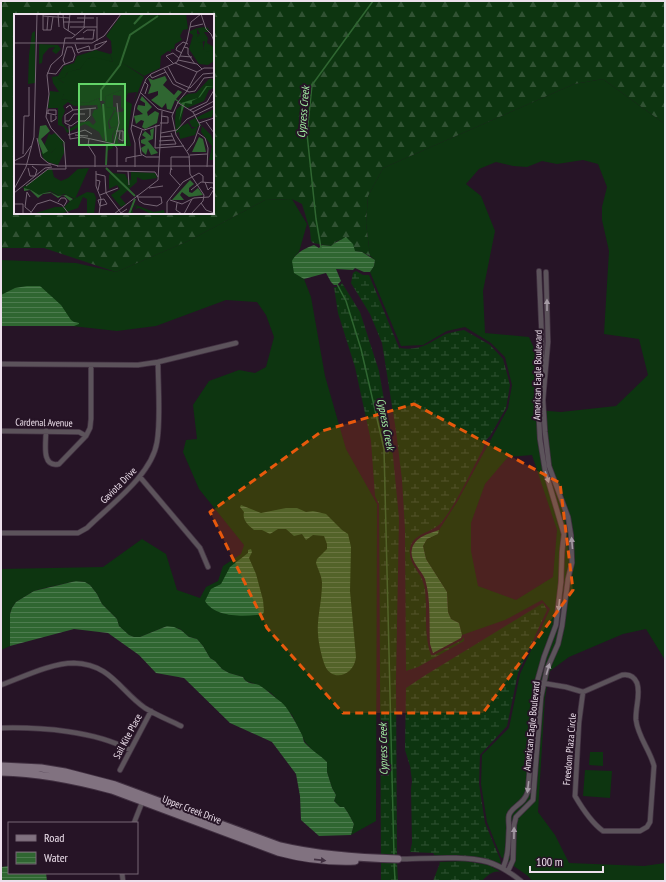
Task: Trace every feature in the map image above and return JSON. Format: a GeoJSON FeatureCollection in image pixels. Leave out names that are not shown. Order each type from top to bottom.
{"type":"FeatureCollection","features":[{"type":"Feature","properties":{"kind":"street","name":"American Eagle Boulevard"},"geometry":{"type":"LineString","coordinates":[[503,868],[508,858],[510,815],[514,808],[522,803],[526,798],[528,791],[537,682],[544,657],[556,625],[561,582],[564,534],[545,470],[540,439],[538,400],[542,366],[542,343],[539,272]]}},
{"type":"Feature","properties":{"kind":"street","name":"American Eagle Boulevard"},"geometry":{"type":"LineString","coordinates":[[508,871],[513,860],[514,825],[516,817],[533,800],[540,711],[544,684],[547,669],[558,644],[562,626],[573,550],[566,510],[549,466],[545,432],[543,400],[548,342],[546,272]]}},
{"type":"Feature","properties":{"kind":"street"},"geometry":{"type":"LineString","coordinates":[[540,282],[546,282]]}},
{"type":"Feature","properties":{"kind":"street"},"geometry":{"type":"LineString","coordinates":[[1,364],[138,365],[158,362],[236,343]]}},
{"type":"Feature","properties":{"kind":"street","name":"Gaviota Drive"},"geometry":{"type":"LineString","coordinates":[[1,533],[78,534],[87,528],[140,477],[152,458],[157,442],[158,362]]}},
{"type":"Feature","properties":{"kind":"street"},"geometry":{"type":"LineString","coordinates":[[46,431],[46,459],[48,463],[53,465],[59,464],[86,436],[90,428],[91,419],[91,365]]}},
{"type":"Feature","properties":{"kind":"street","name":"Cardenal Avenue"},"geometry":{"type":"LineString","coordinates":[[1,431],[79,432],[86,436]]}},
{"type":"Feature","properties":{"kind":"street"},"geometry":{"type":"LineString","coordinates":[[140,477],[200,548],[208,567]]}},
{"type":"Feature","properties":{"kind":"street"},"geometry":{"type":"LineString","coordinates":[[1,685],[58,665],[75,663],[94,667],[109,675],[145,708],[181,726]]}},
{"type":"Feature","properties":{"kind":"street","name":"Freedom Plaza Circle"},"geometry":{"type":"LineString","coordinates":[[627,674],[633,677],[636,682],[638,688],[636,719],[638,730],[652,758],[654,766],[650,822],[647,827],[640,831],[603,831],[598,828],[575,796],[579,722],[583,692],[627,674]]}},
{"type":"Feature","properties":{"kind":"street"},"geometry":{"type":"LineString","coordinates":[[537,682],[566,687],[583,692]]}},
{"type":"Feature","properties":{"kind":"street","name":"Sail Kite Place"},"geometry":{"type":"LineString","coordinates":[[120,770],[151,711]]}},
{"type":"Feature","properties":{"kind":"street"},"geometry":{"type":"LineString","coordinates":[[1,728],[28,728],[65,732],[100,738],[121,745],[130,750]]}},
{"type":"Feature","properties":{"kind":"street","name":"Upper Creek Drive"},"geometry":{"type":"LineString","coordinates":[[1,766],[41,768],[65,772],[115,784],[144,799]]}},
{"type":"Feature","properties":{"kind":"street","name":"Upper Creek Drive"},"geometry":{"type":"LineString","coordinates":[[1,772],[37,774],[63,778],[112,790],[144,799],[280,846],[301,851],[376,858],[465,859],[489,862],[503,868],[521,881]]}},
{"type":"Feature","properties":{"kind":"street"},"geometry":{"type":"LineString","coordinates":[[134,822],[144,799]]}},
{"type":"Feature","properties":{"kind":"highlighted area"},"geometry":{"type":"Polygon","coordinates":[[[414,404],[560,483],[573,590],[483,713],[343,713],[267,628],[210,512],[322,431],[414,404]]]}},
{"type":"Feature","properties":{"kind":"green space"},"geometry":{"type":"Polygon","coordinates":[[[1,1],[665,1],[665,124],[603,79],[574,84],[383,168],[368,196],[366,223],[370,256],[362,252],[355,251],[343,239],[337,241],[331,246],[313,243],[311,241],[310,230],[302,204],[292,199],[265,200],[188,241],[116,272],[44,248],[1,248],[1,1]]]}},
{"type":"Feature","properties":{"kind":"green space"},"geometry":{"type":"Polygon","coordinates":[[[603,79],[665,124],[665,660],[646,629],[623,634],[569,657],[550,671],[545,698],[538,812],[555,835],[569,863],[644,866],[665,863],[665,881],[532,881],[528,876],[501,857],[487,822],[481,784],[482,755],[509,728],[520,674],[550,609],[542,600],[505,620],[462,635],[459,623],[451,619],[448,612],[447,592],[426,559],[423,546],[427,539],[438,534],[457,502],[508,408],[512,385],[505,357],[491,343],[465,327],[447,331],[423,345],[401,346],[370,272],[374,266],[375,260],[370,256],[366,223],[368,196],[383,168],[574,84],[603,79]],[[583,160],[557,164],[542,161],[527,167],[513,166],[496,162],[479,169],[466,184],[481,196],[495,231],[483,291],[485,333],[529,337],[537,355],[536,410],[561,412],[616,406],[648,375],[639,339],[604,334],[609,251],[602,220],[602,207],[607,187],[598,164],[583,160]],[[532,455],[508,457],[485,484],[471,523],[471,551],[478,586],[516,600],[553,577],[557,530],[532,455]]]}},
{"type":"Feature","properties":{"kind":"green space"},"geometry":{"type":"Polygon","coordinates":[[[292,199],[307,224],[299,252],[295,256],[302,278],[304,279],[311,297],[325,376],[346,449],[377,504],[376,821],[351,835],[354,824],[344,807],[340,807],[334,801],[336,795],[327,772],[327,762],[313,751],[305,742],[292,715],[271,693],[258,685],[246,681],[243,677],[229,673],[222,669],[210,658],[197,639],[189,637],[180,629],[167,626],[140,637],[129,635],[119,626],[117,619],[102,604],[90,585],[85,582],[76,581],[34,591],[16,602],[10,614],[10,646],[1,650],[1,569],[103,567],[142,539],[166,554],[177,590],[200,598],[206,587],[218,581],[223,566],[241,554],[244,545],[199,489],[183,452],[186,440],[197,439],[193,405],[209,381],[239,370],[255,373],[266,367],[274,337],[266,315],[257,302],[226,300],[156,326],[117,331],[72,326],[1,326],[1,260],[76,263],[116,272],[188,241],[265,200],[292,199]]]}},
{"type":"Feature","properties":{"kind":"green space"},"geometry":{"type":"Polygon","coordinates":[[[356,271],[363,275],[369,275],[399,348],[407,349],[424,346],[446,334],[464,330],[490,345],[503,359],[510,385],[506,408],[490,436],[485,441],[483,449],[453,506],[441,523],[418,536],[414,540],[410,549],[411,559],[425,587],[427,636],[431,655],[434,655],[462,640],[464,637],[464,641],[418,667],[406,671],[405,529],[402,480],[396,431],[382,343],[370,314],[351,283],[353,273],[356,271]]]}},
{"type":"Feature","properties":{"kind":"green space"},"geometry":{"type":"Polygon","coordinates":[[[342,283],[360,312],[379,371],[392,446],[399,518],[396,679],[397,856],[381,856],[379,504],[375,496],[371,441],[355,367],[338,313],[334,287],[338,287],[342,283]]]}},
{"type":"Feature","properties":{"kind":"green space"},"geometry":{"type":"Polygon","coordinates":[[[543,603],[547,610],[518,673],[507,726],[480,755],[479,784],[485,823],[501,864],[485,859],[460,856],[435,856],[433,853],[410,852],[412,843],[412,781],[410,766],[405,750],[406,688],[543,603]]]}},
{"type":"Feature","properties":{"kind":"green space"},"geometry":{"type":"Polygon","coordinates":[[[590,752],[603,752],[603,766],[589,765],[590,752]]]}},
{"type":"Feature","properties":{"kind":"green space"},"geometry":{"type":"Polygon","coordinates":[[[585,770],[612,771],[610,798],[583,796],[585,770]]]}},
{"type":"Feature","properties":{"kind":"green space"},"geometry":{"type":"Polygon","coordinates":[[[381,861],[397,862],[398,881],[381,881],[381,861]]]}},
{"type":"Feature","properties":{"kind":"green space"},"geometry":{"type":"Polygon","coordinates":[[[465,861],[489,865],[501,872],[493,872],[482,881],[433,881],[440,863],[439,862],[465,861]]]}},
{"type":"Feature","properties":{"kind":"water"},"geometry":{"type":"Polygon","coordinates":[[[346,237],[353,244],[355,251],[362,252],[375,260],[374,266],[370,272],[364,272],[355,268],[353,270],[336,269],[341,281],[337,285],[334,285],[331,282],[326,273],[304,279],[294,273],[292,261],[301,251],[314,245],[319,248],[322,245],[331,246],[346,237]]]}},
{"type":"Feature","properties":{"kind":"water"},"geometry":{"type":"Polygon","coordinates":[[[40,286],[61,305],[71,320],[79,324],[74,326],[1,326],[1,295],[15,288],[40,286]]]}},
{"type":"Feature","properties":{"kind":"water"},"geometry":{"type":"Polygon","coordinates":[[[241,505],[261,513],[286,508],[297,508],[306,512],[313,511],[326,514],[348,534],[351,547],[350,591],[356,657],[354,664],[347,673],[336,675],[327,669],[319,643],[318,623],[322,583],[321,575],[316,563],[317,559],[327,549],[324,536],[313,535],[306,540],[302,534],[294,536],[286,529],[278,529],[270,534],[262,530],[254,530],[245,520],[244,512],[240,507],[241,505]]]}},
{"type":"Feature","properties":{"kind":"water"},"geometry":{"type":"Polygon","coordinates":[[[439,530],[438,534],[427,539],[423,546],[426,559],[447,592],[448,612],[451,619],[459,623],[462,635],[461,638],[433,653],[430,644],[427,586],[423,575],[412,557],[412,549],[419,539],[439,530]]]}},
{"type":"Feature","properties":{"kind":"water"},"geometry":{"type":"Polygon","coordinates":[[[251,549],[252,552],[249,558],[256,574],[263,600],[263,614],[240,616],[216,611],[205,601],[211,589],[221,584],[230,567],[251,549]]]}},
{"type":"Feature","properties":{"kind":"water"},"geometry":{"type":"Polygon","coordinates":[[[76,581],[85,582],[90,585],[102,604],[117,619],[119,626],[129,635],[140,637],[167,626],[181,630],[189,637],[197,639],[210,658],[222,669],[229,673],[243,677],[248,682],[259,685],[283,704],[302,735],[304,742],[327,762],[327,772],[336,795],[334,801],[340,807],[344,807],[354,824],[351,835],[319,836],[301,820],[300,796],[296,774],[272,742],[230,723],[184,678],[156,673],[139,655],[108,633],[74,629],[10,646],[10,614],[16,602],[34,591],[76,581]]]}},
{"type":"Feature","properties":{"kind":"water"},"geometry":{"type":"Polygon","coordinates":[[[8,866],[8,874],[46,874],[47,881],[1,881],[1,867],[8,866]]]}},
{"type":"Feature","properties":{"kind":"waterway","name":"Cypress Creek"},"geometry":{"type":"LineString","coordinates":[[321,248],[316,219],[307,134],[312,85],[373,1]]}},
{"type":"Feature","properties":{"kind":"waterway","name":"Cypress Creek"},"geometry":{"type":"LineString","coordinates":[[337,284],[346,301],[361,349],[384,449],[394,857]]}},
{"type":"Feature","properties":{"kind":"waterway","name":"Cypress Creek"},"geometry":{"type":"LineString","coordinates":[[394,861],[395,881]]}}]}
